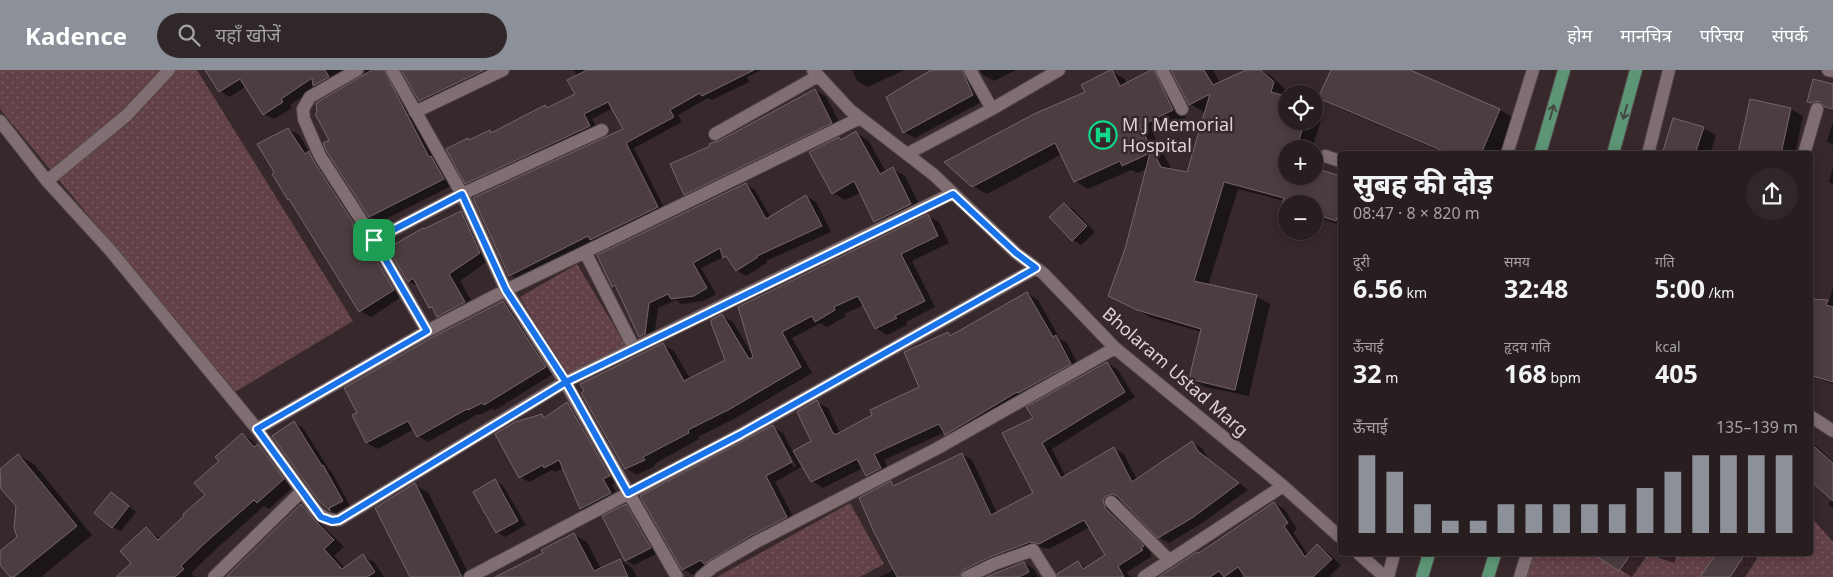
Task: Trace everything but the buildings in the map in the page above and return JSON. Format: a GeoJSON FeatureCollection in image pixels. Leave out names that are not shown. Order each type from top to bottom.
{"type":"FeatureCollection","features":[{"type":"Feature","properties":{"kind":"main road"},"geometry":{"type":"LineString","coordinates":[[1541,151],[1564,70]]}},
{"type":"Feature","properties":{"kind":"main road"},"geometry":{"type":"LineString","coordinates":[[1614,151],[1636,70]]}},
{"type":"Feature","properties":{"kind":"main road"},"geometry":{"type":"LineString","coordinates":[[1422,577],[1427,556]]}},
{"type":"Feature","properties":{"kind":"main road"},"geometry":{"type":"LineString","coordinates":[[1488,577],[1494,556]]}},
{"type":"Feature","properties":{"kind":"street"},"geometry":{"type":"LineString","coordinates":[[47,181],[127,115],[169,70]]}},
{"type":"Feature","properties":{"kind":"street"},"geometry":{"type":"LineString","coordinates":[[357,70],[310,97],[303,109],[304,119],[320,156],[374,240],[427,331]]}},
{"type":"Feature","properties":{"kind":"street"},"geometry":{"type":"LineString","coordinates":[[392,70],[462,194],[506,290],[566,382],[677,577]]}},
{"type":"Feature","properties":{"kind":"street"},"geometry":{"type":"LineString","coordinates":[[415,112],[503,70]]}},
{"type":"Feature","properties":{"kind":"street"},"geometry":{"type":"LineString","coordinates":[[970,70],[992,109]]}},
{"type":"Feature","properties":{"kind":"street"},"geometry":{"type":"LineString","coordinates":[[907,154],[992,109],[1059,70]]}},
{"type":"Feature","properties":{"kind":"street"},"geometry":{"type":"LineString","coordinates":[[1162,70],[1182,109]]}},
{"type":"Feature","properties":{"kind":"street"},"geometry":{"type":"LineString","coordinates":[[1508,151],[1533,70]]}},
{"type":"Feature","properties":{"kind":"street"},"geometry":{"type":"LineString","coordinates":[[1649,151],[1669,70]]}},
{"type":"Feature","properties":{"kind":"street"},"geometry":{"type":"LineString","coordinates":[[1828,70],[1833,71]]}},
{"type":"Feature","properties":{"kind":"street"},"geometry":{"type":"LineString","coordinates":[[715,134],[815,73]]}},
{"type":"Feature","properties":{"kind":"street","name":"Bholaram Ustad Marg"},"geometry":{"type":"LineString","coordinates":[[815,73],[850,110],[907,154],[1016,253],[1043,272],[1115,348],[1283,486],[1338,535]]}},
{"type":"Feature","properties":{"kind":"street"},"geometry":{"type":"LineString","coordinates":[[1805,151],[1817,109]]}},
{"type":"Feature","properties":{"kind":"street"},"geometry":{"type":"LineString","coordinates":[[257,429],[427,331],[506,290],[860,118]]}},
{"type":"Feature","properties":{"kind":"street"},"geometry":{"type":"LineString","coordinates":[[0,121],[47,181],[110,250],[257,429],[321,517],[332,521],[339,520],[566,382],[953,194]]}},
{"type":"Feature","properties":{"kind":"street"},"geometry":{"type":"LineString","coordinates":[[374,240],[462,194],[602,130]]}},
{"type":"Feature","properties":{"kind":"street"},"geometry":{"type":"LineString","coordinates":[[1325,156],[1338,160]]}},
{"type":"Feature","properties":{"kind":"street"},"geometry":{"type":"LineString","coordinates":[[585,252],[634,348]]}},
{"type":"Feature","properties":{"kind":"street"},"geometry":{"type":"LineString","coordinates":[[470,577],[741,434],[1036,268]]}},
{"type":"Feature","properties":{"kind":"street"},"geometry":{"type":"LineString","coordinates":[[700,577],[713,567],[756,542],[936,449],[1115,348]]}},
{"type":"Feature","properties":{"kind":"street"},"geometry":{"type":"LineString","coordinates":[[1813,418],[1833,431]]}},
{"type":"Feature","properties":{"kind":"street"},"geometry":{"type":"LineString","coordinates":[[1144,577],[1283,486]]}},
{"type":"Feature","properties":{"kind":"street"},"geometry":{"type":"LineString","coordinates":[[214,577],[302,491]]}},
{"type":"Feature","properties":{"kind":"street"},"geometry":{"type":"LineString","coordinates":[[1111,502],[1169,560]]}},
{"type":"Feature","properties":{"kind":"street"},"geometry":{"type":"LineString","coordinates":[[967,577],[994,564],[1033,550],[1050,577]]}},
{"type":"Feature","properties":{"kind":"street"},"geometry":{"type":"LineString","coordinates":[[1361,556],[1386,577],[1393,556]]}},
{"type":"Feature","properties":{"kind":"street"},"geometry":{"type":"LineString","coordinates":[[1520,577],[1526,556]]}},
{"type":"Feature","properties":{"kind":"shaded area"},"geometry":{"type":"Polygon","coordinates":[[[0,70],[197,70],[353,321],[235,392],[0,109],[0,70]]]}},
{"type":"Feature","properties":{"kind":"shaded area"},"geometry":{"type":"Polygon","coordinates":[[[577,264],[626,346],[568,379],[520,297],[577,264]]]}},
{"type":"Feature","properties":{"kind":"shaded area"},"geometry":{"type":"Polygon","coordinates":[[[850,503],[884,564],[860,577],[717,577],[850,503]]]}},
{"type":"Feature","properties":{"kind":"shaded area"},"geometry":{"type":"Polygon","coordinates":[[[1813,519],[1833,542],[1833,577],[1513,577],[1521,556],[1813,556],[1813,519]]]}},
{"type":"Feature","properties":{"kind":"place","name":"M J Memorial Hospital"},"geometry":{"type":"Point","coordinates":[1103,135]}},
{"type":"Feature","properties":{"kind":"route"},"geometry":{"type":"LineString","coordinates":[[374,240],[427,331],[257,429],[321,517],[332,521],[339,520],[566,382],[953,194],[1016,253],[1036,268],[741,434],[628,493],[566,382],[506,290],[462,194],[374,240]]}}]}
